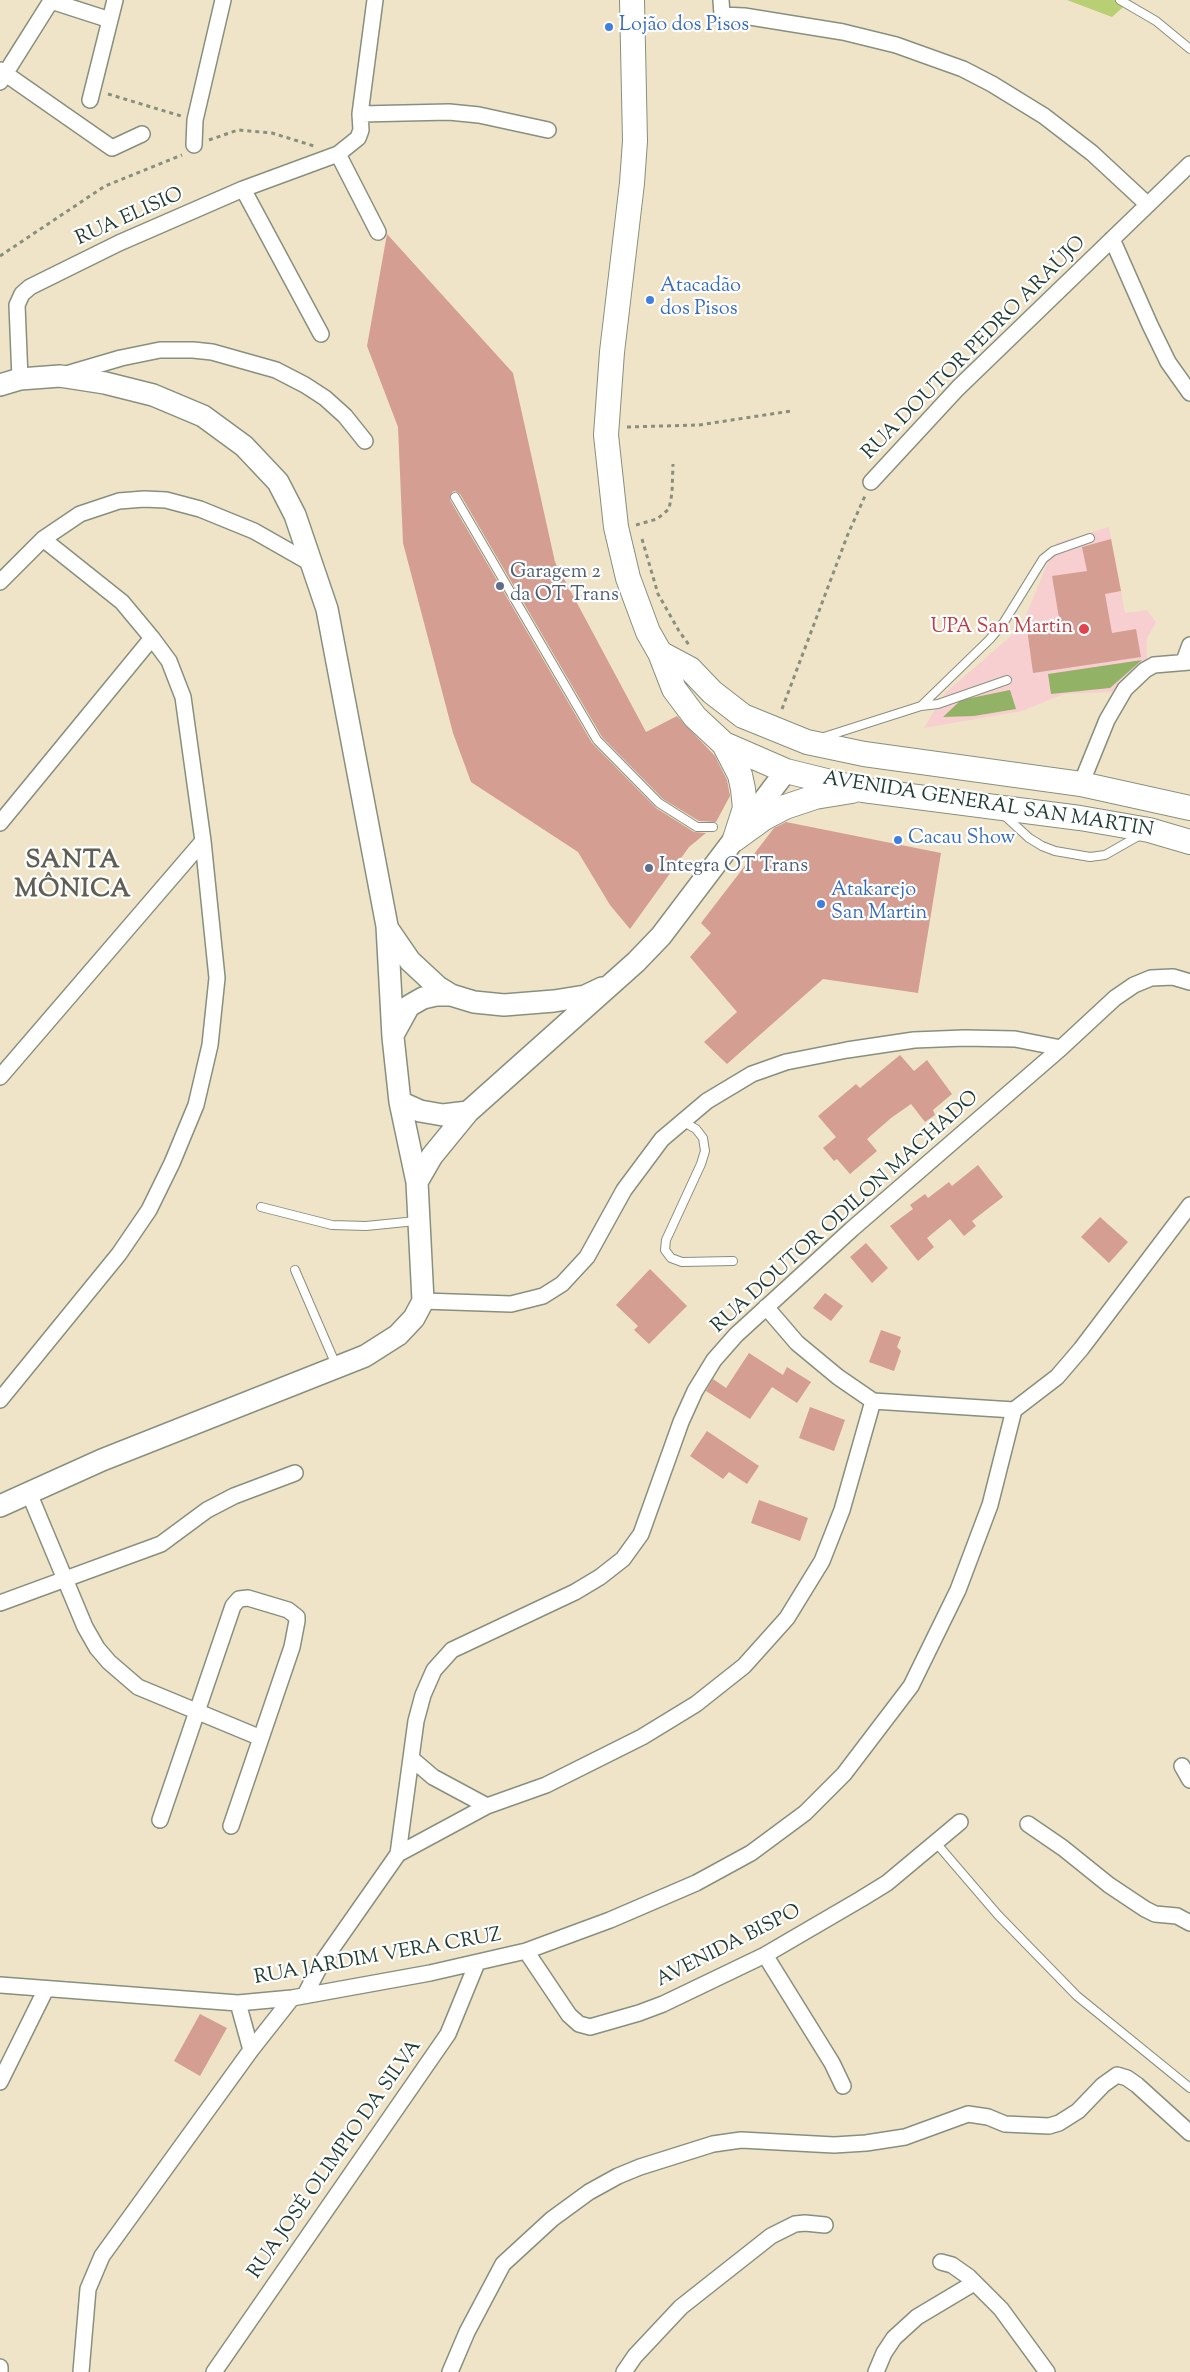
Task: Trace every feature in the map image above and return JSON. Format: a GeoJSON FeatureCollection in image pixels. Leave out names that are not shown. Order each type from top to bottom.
{"type":"FeatureCollection","features":[{"type":"Feature","properties":{"kind":"main road","name":"AVENIDA GENERAL SAN MARTIN"},"geometry":{"type":"LineString","coordinates":[[632,0],[635,140],[632,183],[612,352],[607,425],[627,526],[628,578],[648,632],[660,653],[674,689],[695,717],[724,744],[786,771],[863,790],[1149,830],[1190,842]]}},
{"type":"Feature","properties":{"kind":"main road"},"geometry":{"type":"LineString","coordinates":[[0,1506],[102,1460],[365,1356],[398,1335],[414,1318],[423,1301],[417,1182],[400,1102],[393,1037],[386,926],[327,609],[296,515],[278,482],[244,446],[203,416],[153,395],[105,383],[60,376],[10,382]]}},
{"type":"Feature","properties":{"kind":"main road","name":"AVENIDA GENERAL SAN MARTIN"},"geometry":{"type":"LineString","coordinates":[[660,653],[690,669],[712,692],[743,716],[807,742],[864,754],[1081,784],[1190,808]]}},
{"type":"Feature","properties":{"kind":"main road"},"geometry":{"type":"LineString","coordinates":[[724,744],[740,775],[743,789],[745,808],[735,839]]}},
{"type":"Feature","properties":{"kind":"main road"},"geometry":{"type":"LineString","coordinates":[[417,1182],[432,1156],[468,1112],[612,984],[661,936],[786,771],[864,754]]}},
{"type":"Feature","properties":{"kind":"main road"},"geometry":{"type":"LineString","coordinates":[[735,839],[764,818],[785,807],[815,797],[863,790]]}},
{"type":"Feature","properties":{"kind":"main road"},"geometry":{"type":"LineString","coordinates":[[386,926],[410,961],[438,987],[451,996]]}},
{"type":"Feature","properties":{"kind":"main road"},"geometry":{"type":"LineString","coordinates":[[393,1037],[409,1006],[423,998],[436,995],[504,1005],[529,1004],[585,996],[612,984]]}},
{"type":"Feature","properties":{"kind":"main road"},"geometry":{"type":"LineString","coordinates":[[400,1102],[420,1111],[443,1115],[468,1112]]}},
{"type":"Feature","properties":{"kind":"street"},"geometry":{"type":"LineString","coordinates":[[92,95],[115,0]]}},
{"type":"Feature","properties":{"kind":"street"},"geometry":{"type":"LineString","coordinates":[[194,145],[195,120],[224,0]]}},
{"type":"Feature","properties":{"kind":"street"},"geometry":{"type":"LineString","coordinates":[[375,0],[360,114],[361,130],[347,147],[378,232]]}},
{"type":"Feature","properties":{"kind":"street"},"geometry":{"type":"LineString","coordinates":[[721,0],[722,15],[744,16],[852,34],[896,45],[962,69],[992,84],[1044,116],[1092,153],[1147,204]]}},
{"type":"Feature","properties":{"kind":"street"},"geometry":{"type":"LineString","coordinates":[[110,20],[51,1],[2,75],[112,148],[142,134]]}},
{"type":"Feature","properties":{"kind":"street"},"geometry":{"type":"LineString","coordinates":[[360,114],[449,112],[479,115],[548,130]]}},
{"type":"Feature","properties":{"kind":"street","name":"RUA ELISIO"},"geometry":{"type":"LineString","coordinates":[[10,382],[17,305],[22,294],[30,287],[119,243],[243,189],[347,147]]}},
{"type":"Feature","properties":{"kind":"street","name":"RUA DOUTOR PEDRO ARAÚJO"},"geometry":{"type":"LineString","coordinates":[[872,482],[958,388],[1190,164]]}},
{"type":"Feature","properties":{"kind":"street"},"geometry":{"type":"LineString","coordinates":[[243,189],[321,334]]}},
{"type":"Feature","properties":{"kind":"street"},"geometry":{"type":"LineString","coordinates":[[1112,239],[1168,362],[1190,393]]}},
{"type":"Feature","properties":{"kind":"street"},"geometry":{"type":"LineString","coordinates":[[60,376],[121,358],[160,350],[212,352],[276,370],[305,385],[325,398],[345,416],[365,441]]}},
{"type":"Feature","properties":{"kind":"street"},"geometry":{"type":"LineString","coordinates":[[0,582],[43,539],[80,514],[119,501],[144,499],[166,500],[200,509],[254,531],[312,564]]}},
{"type":"Feature","properties":{"kind":"street"},"geometry":{"type":"LineString","coordinates":[[0,1400],[119,1254],[149,1210],[172,1163],[196,1105],[210,1045],[217,978],[203,841],[183,698],[168,661],[152,638],[122,602],[43,539]]}},
{"type":"Feature","properties":{"kind":"street"},"geometry":{"type":"LineString","coordinates":[[0,822],[152,638]]}},
{"type":"Feature","properties":{"kind":"street"},"geometry":{"type":"LineString","coordinates":[[1081,784],[1107,720],[1125,689],[1145,670],[1154,665],[1187,662],[1190,645]]}},
{"type":"Feature","properties":{"kind":"street"},"geometry":{"type":"LineString","coordinates":[[0,1077],[203,841]]}},
{"type":"Feature","properties":{"kind":"street","name":"RUA DOUTOR ODILON MACHADO"},"geometry":{"type":"LineString","coordinates":[[81,2372],[88,2289],[102,2256],[251,2050],[299,1996],[398,1854],[416,1721],[423,1695],[434,1670],[452,1650],[575,1592],[600,1577],[623,1559],[641,1534],[681,1422],[695,1391],[714,1360],[736,1335],[852,1229],[1061,1048],[1115,998],[1134,985],[1151,978],[1173,977],[1190,982]]}},
{"type":"Feature","properties":{"kind":"street"},"geometry":{"type":"LineString","coordinates":[[423,1301],[511,1304],[543,1296],[562,1284],[587,1257],[624,1190],[662,1139],[682,1121],[727,1088],[752,1074],[786,1062],[846,1050],[914,1040],[964,1038],[1015,1040],[1061,1048]]}},
{"type":"Feature","properties":{"kind":"street"},"geometry":{"type":"LineString","coordinates":[[766,1307],[797,1343],[838,1377],[873,1400],[1014,1410],[1063,1370],[1190,1205]]}},
{"type":"Feature","properties":{"kind":"street"},"geometry":{"type":"LineString","coordinates":[[398,1854],[487,1806],[546,1785],[642,1737],[696,1704],[744,1666],[787,1618],[822,1561],[842,1510],[873,1400]]}},
{"type":"Feature","properties":{"kind":"street","name":"RUA JARDIM VERA CRUZ"},"geometry":{"type":"LineString","coordinates":[[0,1985],[238,2003],[299,1996],[477,1963],[526,1951],[610,1920],[696,1883],[751,1853],[804,1813],[844,1774],[911,1686],[958,1590],[990,1505],[1014,1410]]}},
{"type":"Feature","properties":{"kind":"street"},"geometry":{"type":"LineString","coordinates":[[0,1603],[161,1544],[207,1510],[234,1496],[296,1473]]}},
{"type":"Feature","properties":{"kind":"street"},"geometry":{"type":"LineString","coordinates":[[29,1493],[85,1628],[97,1648],[109,1662],[138,1687],[261,1738]]}},
{"type":"Feature","properties":{"kind":"street"},"geometry":{"type":"LineString","coordinates":[[160,1820],[234,1602],[239,1598],[248,1598],[288,1610],[297,1617],[296,1631],[231,1826]]}},
{"type":"Feature","properties":{"kind":"street"},"geometry":{"type":"LineString","coordinates":[[412,1759],[433,1777],[487,1806]]}},
{"type":"Feature","properties":{"kind":"street"},"geometry":{"type":"LineString","coordinates":[[1182,1766],[1190,1780]]}},
{"type":"Feature","properties":{"kind":"street","name":"AVENIDA BISPO"},"geometry":{"type":"LineString","coordinates":[[526,1951],[570,2015],[579,2024],[590,2027],[663,2004],[765,1955],[887,1883],[937,1844],[960,1822]]}},
{"type":"Feature","properties":{"kind":"street"},"geometry":{"type":"LineString","coordinates":[[1028,1824],[1063,1848],[1109,1885],[1145,1909],[1155,1914],[1177,1916],[1190,1923]]}},
{"type":"Feature","properties":{"kind":"street"},"geometry":{"type":"LineString","coordinates":[[765,1955],[832,2063],[843,2086]]}},
{"type":"Feature","properties":{"kind":"street","name":"RUA JOSÉ OLIMPIO DA SILVA"},"geometry":{"type":"LineString","coordinates":[[214,2372],[448,2034],[477,1963]]}},
{"type":"Feature","properties":{"kind":"street"},"geometry":{"type":"LineString","coordinates":[[0,2082],[46,1989]]}},
{"type":"Feature","properties":{"kind":"street"},"geometry":{"type":"LineString","coordinates":[[238,2003],[251,2050]]}},
{"type":"Feature","properties":{"kind":"street"},"geometry":{"type":"LineString","coordinates":[[450,2372],[484,2299],[503,2264],[552,2219],[589,2192],[618,2176],[712,2144],[741,2140],[834,2145],[866,2143],[905,2137],[968,2114],[988,2117],[1005,2124],[1048,2126],[1058,2123],[1078,2111],[1103,2085],[1117,2075],[1127,2078],[1137,2085],[1190,2133]]}},
{"type":"Feature","properties":{"kind":"street"},"geometry":{"type":"LineString","coordinates":[[624,2372],[635,2356],[681,2307],[771,2236],[795,2224],[805,2223],[825,2226]]}},
{"type":"Feature","properties":{"kind":"street"},"geometry":{"type":"LineString","coordinates":[[941,2262],[952,2265],[1001,2309],[1047,2372]]}},
{"type":"Feature","properties":{"kind":"street"},"geometry":{"type":"LineString","coordinates":[[876,2372],[884,2353],[894,2338],[917,2317],[974,2283]]}},
{"type":"Feature","properties":{"kind":"street"},"geometry":{"type":"LineString","coordinates":[[0,2367],[0,2372]]}},
{"type":"Feature","properties":{"kind":"lane"},"geometry":{"type":"LineString","coordinates":[[1120,0],[1156,21],[1190,49]]}},
{"type":"Feature","properties":{"kind":"lane"},"geometry":{"type":"LineString","coordinates":[[455,496],[597,740],[659,803],[698,827],[713,827]]}},
{"type":"Feature","properties":{"kind":"lane"},"geometry":{"type":"LineString","coordinates":[[920,706],[990,639],[1009,614],[1043,559],[1053,551],[1090,538]]}},
{"type":"Feature","properties":{"kind":"lane"},"geometry":{"type":"LineString","coordinates":[[807,742],[920,706],[938,704],[1008,680]]}},
{"type":"Feature","properties":{"kind":"lane"},"geometry":{"type":"LineString","coordinates":[[995,807],[1029,838],[1042,846],[1056,851],[1090,857],[1111,852],[1149,830]]}},
{"type":"Feature","properties":{"kind":"lane"},"geometry":{"type":"LineString","coordinates":[[682,1121],[696,1129],[704,1138],[705,1150],[701,1164],[666,1240],[665,1250],[671,1258],[682,1262],[734,1261]]}},
{"type":"Feature","properties":{"kind":"lane"},"geometry":{"type":"LineString","coordinates":[[261,1207],[332,1224],[366,1226],[419,1220]]}},
{"type":"Feature","properties":{"kind":"lane"},"geometry":{"type":"LineString","coordinates":[[295,1270],[337,1367]]}},
{"type":"Feature","properties":{"kind":"lane"},"geometry":{"type":"LineString","coordinates":[[937,1844],[998,1916],[1077,1996],[1190,2088]]}},
{"type":"Feature","properties":{"kind":"path"},"geometry":{"type":"LineString","coordinates":[[92,95],[195,120]]}},
{"type":"Feature","properties":{"kind":"path"},"geometry":{"type":"LineString","coordinates":[[0,256],[105,186],[179,157],[194,145],[238,130],[272,133],[347,147]]}},
{"type":"Feature","properties":{"kind":"path"},"geometry":{"type":"LineString","coordinates":[[607,425],[635,427],[699,425],[791,411]]}},
{"type":"Feature","properties":{"kind":"path"},"geometry":{"type":"LineString","coordinates":[[673,464],[672,493],[669,509],[657,519],[627,526],[658,594],[679,632],[694,651]]}},
{"type":"Feature","properties":{"kind":"path","name":"RUA DOUTOR PEDRO ARAÚJO"},"geometry":{"type":"LineString","coordinates":[[774,730],[848,534],[872,482]]}},
{"type":"Feature","properties":{"kind":"shaded area","name":"UPA San Martin"},"geometry":{"type":"Polygon","coordinates":[[[1109,527],[1125,613],[1147,610],[1156,622],[1147,638],[1147,662],[1113,692],[1064,694],[1022,711],[924,728],[945,693],[1011,636],[1024,620],[1056,543],[1109,527]]]}},
{"type":"Feature","properties":{"kind":"green space"},"geometry":{"type":"Polygon","coordinates":[[[1067,0],[1131,0],[1112,17],[1067,0]]]}},
{"type":"Feature","properties":{"kind":"green space"},"geometry":{"type":"Polygon","coordinates":[[[1142,660],[1110,688],[1051,694],[1048,674],[1142,660]]]}},
{"type":"Feature","properties":{"kind":"green space"},"geometry":{"type":"Polygon","coordinates":[[[1010,690],[1016,709],[974,716],[943,717],[961,700],[1010,690]]]}},
{"type":"Feature","properties":{"kind":"building"},"geometry":{"type":"Polygon","coordinates":[[[387,234],[513,373],[555,562],[646,732],[677,716],[715,756],[727,780],[730,796],[716,822],[699,821],[663,799],[602,737],[460,494],[455,491],[452,492],[450,500],[592,743],[656,808],[694,832],[706,833],[689,847],[630,929],[610,905],[578,852],[471,782],[453,733],[403,543],[398,427],[367,346],[387,234]]]}},
{"type":"Feature","properties":{"kind":"building"},"geometry":{"type":"Polygon","coordinates":[[[1111,539],[1121,591],[1105,594],[1112,633],[1136,629],[1141,657],[1033,673],[1027,629],[1060,624],[1052,576],[1087,571],[1082,547],[1111,539]]]}},
{"type":"Feature","properties":{"kind":"building"},"geometry":{"type":"Polygon","coordinates":[[[786,822],[941,853],[918,993],[823,979],[727,1064],[704,1042],[737,1012],[690,957],[711,933],[701,923],[774,828],[786,822]]]}},
{"type":"Feature","properties":{"kind":"building"},"geometry":{"type":"Polygon","coordinates":[[[900,1055],[914,1071],[927,1060],[952,1094],[933,1110],[935,1115],[925,1122],[911,1104],[891,1118],[867,1139],[877,1151],[850,1174],[837,1159],[834,1161],[823,1148],[836,1137],[818,1116],[856,1084],[860,1088],[900,1055]]]}},
{"type":"Feature","properties":{"kind":"building"},"geometry":{"type":"Polygon","coordinates":[[[978,1165],[1003,1197],[972,1221],[976,1226],[964,1236],[950,1219],[927,1238],[934,1247],[918,1261],[890,1226],[913,1209],[910,1205],[925,1194],[928,1198],[949,1182],[952,1186],[978,1165]]]}},
{"type":"Feature","properties":{"kind":"building"},"geometry":{"type":"Polygon","coordinates":[[[1100,1217],[1128,1242],[1109,1263],[1081,1237],[1100,1217]]]}},
{"type":"Feature","properties":{"kind":"building"},"geometry":{"type":"Polygon","coordinates":[[[866,1243],[888,1268],[872,1283],[850,1257],[866,1243]]]}},
{"type":"Feature","properties":{"kind":"building"},"geometry":{"type":"Polygon","coordinates":[[[650,1269],[687,1306],[649,1344],[634,1330],[638,1326],[616,1305],[650,1269]]]}},
{"type":"Feature","properties":{"kind":"building"},"geometry":{"type":"Polygon","coordinates":[[[825,1293],[843,1306],[831,1321],[813,1308],[825,1293]]]}},
{"type":"Feature","properties":{"kind":"building"},"geometry":{"type":"Polygon","coordinates":[[[881,1330],[901,1337],[897,1347],[901,1351],[894,1371],[869,1362],[881,1330]]]}},
{"type":"Feature","properties":{"kind":"building"},"geometry":{"type":"Polygon","coordinates":[[[749,1353],[783,1375],[787,1367],[811,1382],[797,1403],[772,1387],[750,1419],[706,1391],[713,1379],[726,1388],[749,1353]]]}},
{"type":"Feature","properties":{"kind":"building"},"geometry":{"type":"Polygon","coordinates":[[[810,1407],[845,1420],[834,1451],[799,1438],[810,1407]]]}},
{"type":"Feature","properties":{"kind":"building"},"geometry":{"type":"Polygon","coordinates":[[[707,1431],[759,1466],[747,1484],[729,1472],[723,1479],[690,1456],[707,1431]]]}},
{"type":"Feature","properties":{"kind":"building"},"geometry":{"type":"Polygon","coordinates":[[[759,1500],[808,1518],[800,1541],[751,1523],[759,1500]]]}},
{"type":"Feature","properties":{"kind":"building"},"geometry":{"type":"Polygon","coordinates":[[[200,2014],[227,2028],[200,2076],[174,2061],[200,2014]]]}},
{"type":"Feature","properties":{"kind":"place","name":"Lojão dos Pisos"},"geometry":{"type":"Point","coordinates":[609,27]}},
{"type":"Feature","properties":{"kind":"place","name":"Atacadão dos Pisos"},"geometry":{"type":"Point","coordinates":[650,300]}},
{"type":"Feature","properties":{"kind":"place","name":"Garagem 2 da OT Trans"},"geometry":{"type":"Point","coordinates":[500,586]}},
{"type":"Feature","properties":{"kind":"place","name":"UPA San Martin"},"geometry":{"type":"Point","coordinates":[1084,629]}},
{"type":"Feature","properties":{"kind":"place","name":"Cacau Show"},"geometry":{"type":"Point","coordinates":[898,840]}},
{"type":"Feature","properties":{"kind":"place","name":"Integra OT Trans"},"geometry":{"type":"Point","coordinates":[649,868]}},
{"type":"Feature","properties":{"kind":"place","name":"Atakarejo San Martin"},"geometry":{"type":"Point","coordinates":[821,904]}},
{"type":"Feature","properties":{"kind":"district","name":"SANTA MÔNICA"},"geometry":{"type":"Point","coordinates":[73,878]}}]}
